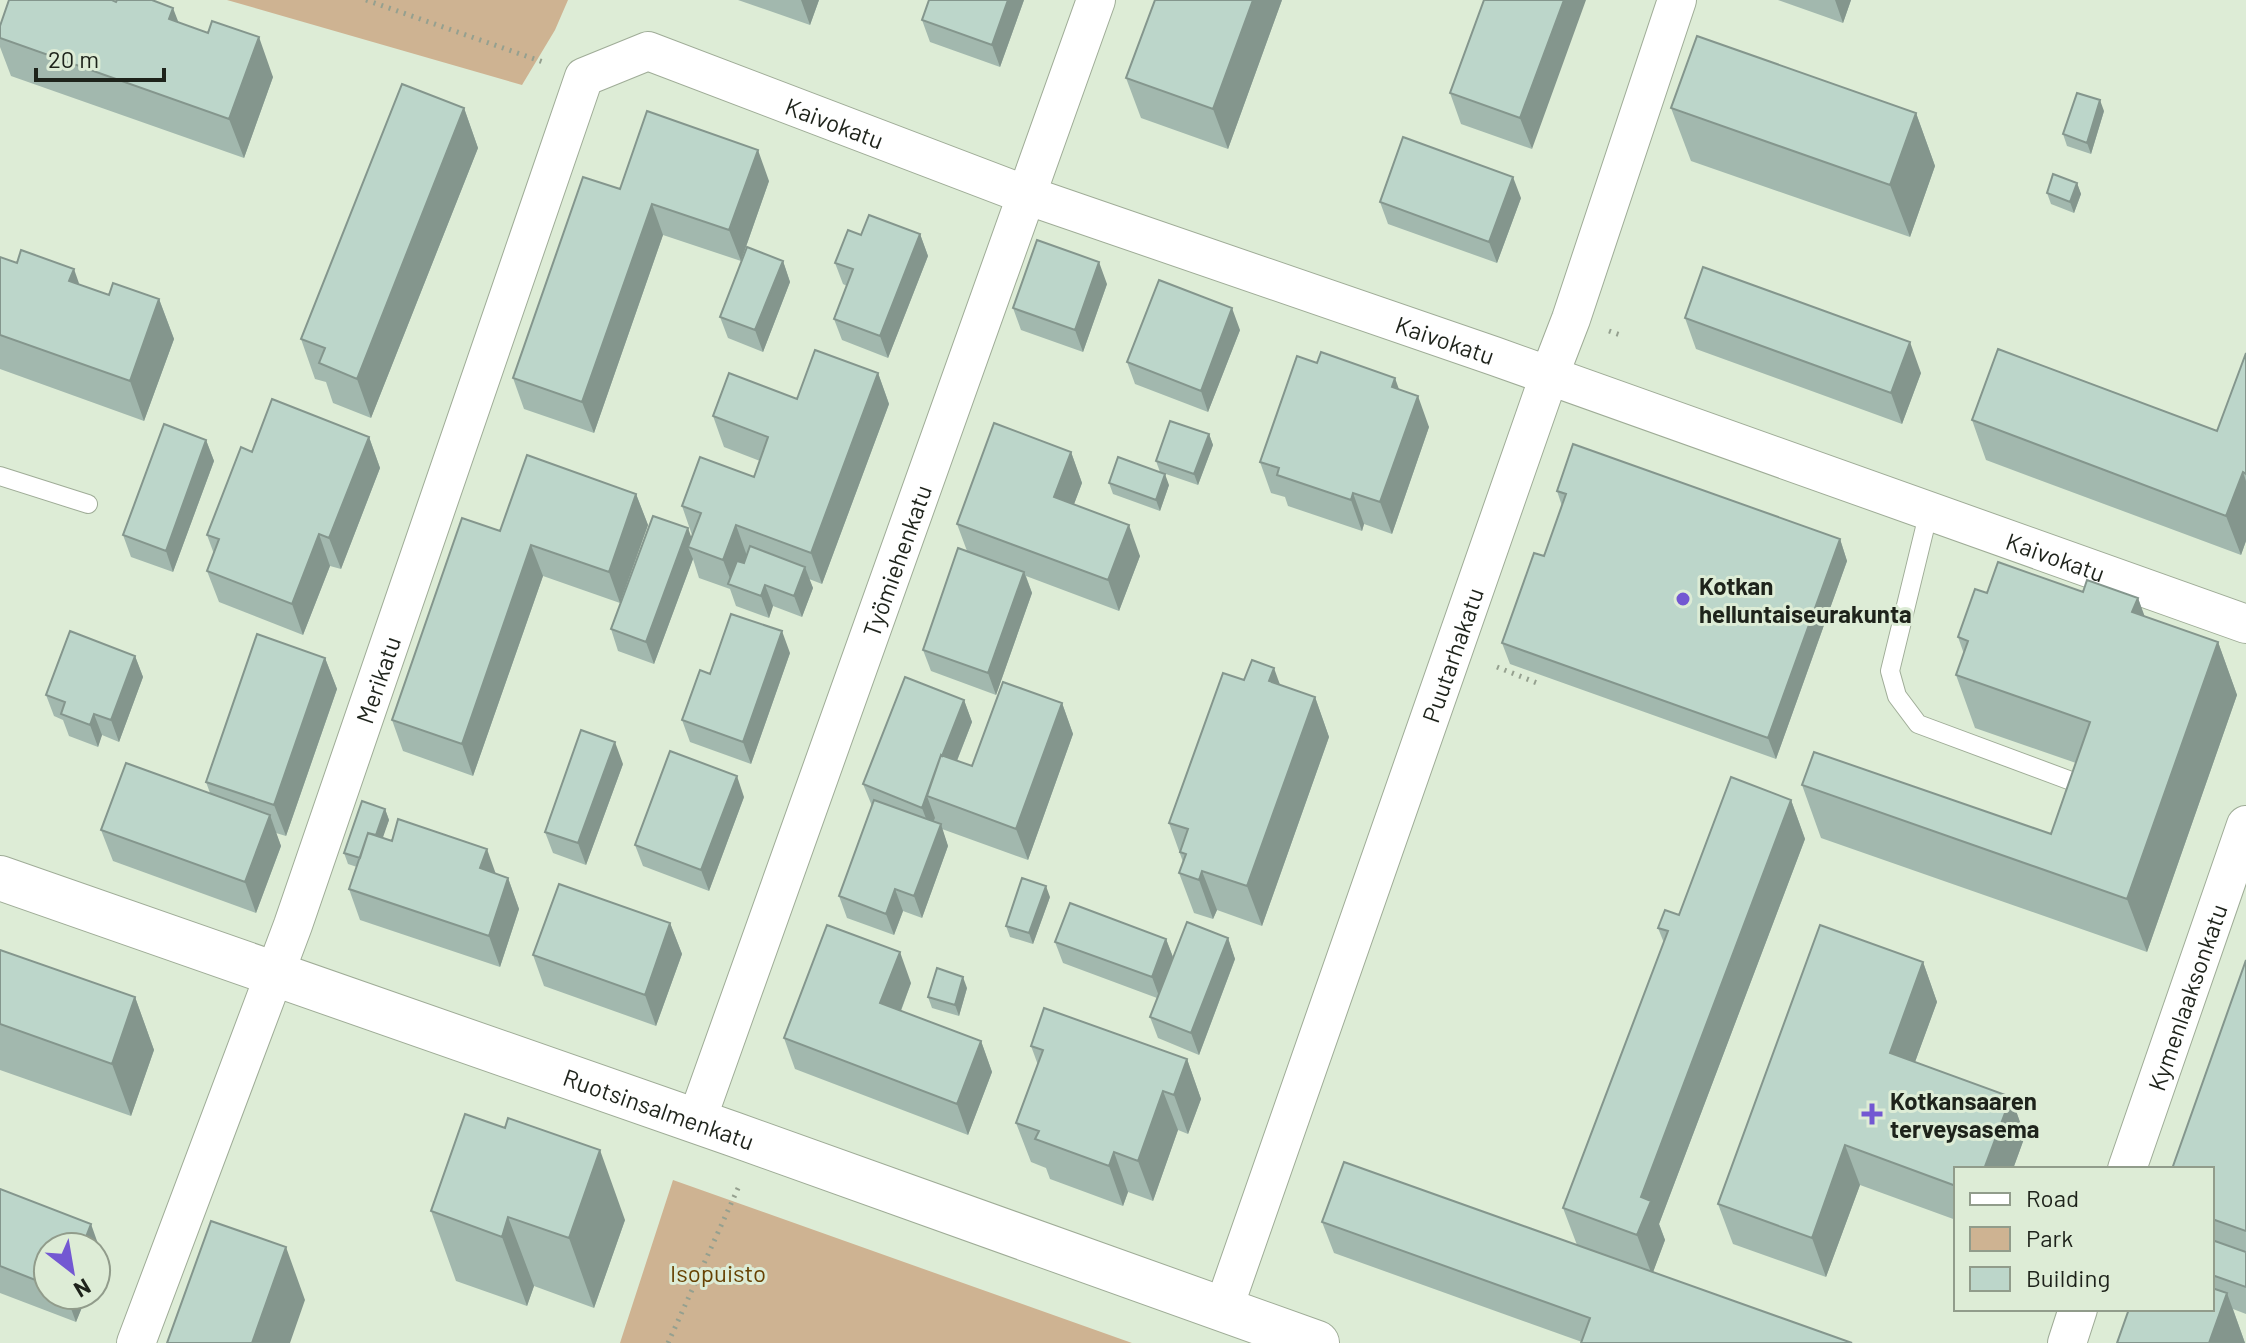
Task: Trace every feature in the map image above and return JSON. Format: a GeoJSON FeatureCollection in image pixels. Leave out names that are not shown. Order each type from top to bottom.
{"type":"FeatureCollection","features":[{"type":"Feature","properties":{"kind":"street","name":"Työmiehenkatu"},"geometry":{"type":"LineString","coordinates":[[696,1122],[1096,0]]}},
{"type":"Feature","properties":{"kind":"street","name":"Puutarhakatu"},"geometry":{"type":"LineString","coordinates":[[1223,1310],[1571,319],[1677,0]]}},
{"type":"Feature","properties":{"kind":"street","name":"Kaivokatu"},"geometry":{"type":"LineString","coordinates":[[584,77],[648,51],[1026,195],[1549,376],[2246,624]]}},
{"type":"Feature","properties":{"kind":"street","name":"Merikatu"},"geometry":{"type":"LineString","coordinates":[[136,1343],[276,973],[584,77]]}},
{"type":"Feature","properties":{"kind":"street","name":"Kymenlaaksonkatu"},"geometry":{"type":"LineString","coordinates":[[2128,1167],[2246,825]]}},
{"type":"Feature","properties":{"kind":"street","name":"Ruotsinsalmenkatu"},"geometry":{"type":"LineString","coordinates":[[0,878],[1317,1343]]}},
{"type":"Feature","properties":{"kind":"street"},"geometry":{"type":"LineString","coordinates":[[2067,1343],[2077,1311]]}},
{"type":"Feature","properties":{"kind":"lane"},"geometry":{"type":"LineString","coordinates":[[0,476],[88,504]]}},
{"type":"Feature","properties":{"kind":"lane"},"geometry":{"type":"LineString","coordinates":[[1929,511],[1890,671],[1897,696],[1918,724],[2082,785]]}},
{"type":"Feature","properties":{"kind":"path"},"geometry":{"type":"LineString","coordinates":[[366,0],[584,77]]}},
{"type":"Feature","properties":{"kind":"path"},"geometry":{"type":"LineString","coordinates":[[1497,667],[1537,683]]}},
{"type":"Feature","properties":{"kind":"path"},"geometry":{"type":"LineString","coordinates":[[668,1343],[739,1186]]}},
{"type":"Feature","properties":{"kind":"green space"},"geometry":{"type":"Polygon","coordinates":[[[227,0],[568,0],[555,30],[522,85],[227,0]]]}},
{"type":"Feature","properties":{"kind":"green space","name":"Isopuisto"},"geometry":{"type":"Polygon","coordinates":[[[673,1180],[1132,1343],[620,1343],[673,1180]]]}},
{"type":"Feature","properties":{"kind":"building"},"geometry":{"type":"Polygon","coordinates":[[[9,0],[152,0],[173,8],[169,19],[208,33],[212,21],[259,37],[229,119],[0,38],[0,26],[9,0]]]}},
{"type":"Feature","properties":{"kind":"building"},"geometry":{"type":"Polygon","coordinates":[[[929,0],[1008,0],[992,45],[922,20],[929,0]]]}},
{"type":"Feature","properties":{"kind":"building"},"geometry":{"type":"Polygon","coordinates":[[[1155,0],[1253,0],[1213,109],[1126,78],[1155,0]]]}},
{"type":"Feature","properties":{"kind":"building"},"geometry":{"type":"Polygon","coordinates":[[[1484,0],[1564,0],[1520,118],[1450,93],[1484,0]]]}},
{"type":"Feature","properties":{"kind":"building"},"geometry":{"type":"Polygon","coordinates":[[[1697,36],[1916,113],[1890,185],[1671,108],[1697,36]]]}},
{"type":"Feature","properties":{"kind":"building"},"geometry":{"type":"Polygon","coordinates":[[[402,84],[464,108],[357,379],[319,363],[325,348],[301,339],[402,84]]]}},
{"type":"Feature","properties":{"kind":"building"},"geometry":{"type":"Polygon","coordinates":[[[2077,93],[2100,100],[2087,143],[2063,134],[2077,93]]]}},
{"type":"Feature","properties":{"kind":"building"},"geometry":{"type":"Polygon","coordinates":[[[647,111],[758,150],[729,230],[652,204],[582,402],[513,378],[583,177],[620,189],[647,111]]]}},
{"type":"Feature","properties":{"kind":"building"},"geometry":{"type":"Polygon","coordinates":[[[1403,137],[1513,177],[1489,242],[1380,202],[1403,137]]]}},
{"type":"Feature","properties":{"kind":"building"},"geometry":{"type":"Polygon","coordinates":[[[2053,174],[2077,183],[2070,202],[2047,193],[2053,174]]]}},
{"type":"Feature","properties":{"kind":"building"},"geometry":{"type":"Polygon","coordinates":[[[869,215],[920,234],[880,336],[834,319],[853,269],[835,263],[848,230],[861,235],[869,215]]]}},
{"type":"Feature","properties":{"kind":"building"},"geometry":{"type":"Polygon","coordinates":[[[1037,240],[1099,262],[1075,330],[1013,308],[1037,240]]]}},
{"type":"Feature","properties":{"kind":"building"},"geometry":{"type":"Polygon","coordinates":[[[747,247],[783,261],[755,330],[720,317],[747,247]]]}},
{"type":"Feature","properties":{"kind":"building"},"geometry":{"type":"Polygon","coordinates":[[[21,250],[74,269],[69,281],[109,295],[113,283],[159,299],[130,381],[0,335],[0,257],[17,263],[21,250]]]}},
{"type":"Feature","properties":{"kind":"building"},"geometry":{"type":"Polygon","coordinates":[[[1703,267],[1910,342],[1891,393],[1685,318],[1703,267]]]}},
{"type":"Feature","properties":{"kind":"building"},"geometry":{"type":"Polygon","coordinates":[[[1159,280],[1232,308],[1201,391],[1127,362],[1159,280]]]}},
{"type":"Feature","properties":{"kind":"building"},"geometry":{"type":"Polygon","coordinates":[[[1998,349],[2217,431],[2246,353],[2246,474],[2243,472],[2226,516],[1972,420],[1998,349]]]}},
{"type":"Feature","properties":{"kind":"building"},"geometry":{"type":"Polygon","coordinates":[[[815,350],[878,373],[811,553],[736,525],[723,560],[688,547],[701,513],[682,506],[700,457],[754,477],[768,437],[713,416],[729,373],[797,399],[815,350]]]}},
{"type":"Feature","properties":{"kind":"building"},"geometry":{"type":"Polygon","coordinates":[[[1321,352],[1395,378],[1392,387],[1418,396],[1380,502],[1353,493],[1351,500],[1277,475],[1279,468],[1260,462],[1297,356],[1317,363],[1321,352]]]}},
{"type":"Feature","properties":{"kind":"building"},"geometry":{"type":"Polygon","coordinates":[[[272,399],[369,437],[329,538],[319,534],[292,604],[207,571],[219,539],[207,535],[241,447],[252,452],[272,399]]]}},
{"type":"Feature","properties":{"kind":"building"},"geometry":{"type":"Polygon","coordinates":[[[1170,421],[1209,434],[1194,474],[1156,461],[1170,421]]]}},
{"type":"Feature","properties":{"kind":"building"},"geometry":{"type":"Polygon","coordinates":[[[994,423],[1071,452],[1054,497],[1129,525],[1108,580],[957,524],[994,423]]]}},
{"type":"Feature","properties":{"kind":"building"},"geometry":{"type":"Polygon","coordinates":[[[164,424],[206,440],[166,551],[123,535],[164,424]]]}},
{"type":"Feature","properties":{"kind":"building","name":"Kotkan helluntaiseurakunta"},"geometry":{"type":"Polygon","coordinates":[[[1573,444],[1840,539],[1768,738],[1502,643],[1534,553],[1544,556],[1566,494],[1557,491],[1573,444]]]}},
{"type":"Feature","properties":{"kind":"building"},"geometry":{"type":"Polygon","coordinates":[[[527,455],[636,494],[609,572],[531,545],[462,744],[392,720],[462,518],[500,531],[527,455]]]}},
{"type":"Feature","properties":{"kind":"building"},"geometry":{"type":"Polygon","coordinates":[[[1118,457],[1165,474],[1156,500],[1109,483],[1118,457]]]}},
{"type":"Feature","properties":{"kind":"building"},"geometry":{"type":"Polygon","coordinates":[[[653,516],[688,528],[646,642],[611,629],[653,516]]]}},
{"type":"Feature","properties":{"kind":"building"},"geometry":{"type":"Polygon","coordinates":[[[750,546],[805,567],[794,596],[765,585],[761,596],[728,584],[737,561],[744,563],[750,546]]]}},
{"type":"Feature","properties":{"kind":"building"},"geometry":{"type":"Polygon","coordinates":[[[958,548],[1024,572],[988,673],[923,650],[958,548]]]}},
{"type":"Feature","properties":{"kind":"building"},"geometry":{"type":"Polygon","coordinates":[[[1998,562],[2083,592],[2087,580],[2138,598],[2132,612],[2218,642],[2127,899],[1802,785],[1814,752],[2051,834],[2090,722],[1956,675],[1968,641],[1958,637],[1975,589],[1987,593],[1998,562]]]}},
{"type":"Feature","properties":{"kind":"building"},"geometry":{"type":"Polygon","coordinates":[[[731,614],[782,631],[743,742],[682,720],[700,670],[710,674],[731,614]]]}},
{"type":"Feature","properties":{"kind":"building"},"geometry":{"type":"Polygon","coordinates":[[[70,631],[135,656],[111,720],[94,714],[90,725],[61,714],[65,702],[46,695],[70,631]]]}},
{"type":"Feature","properties":{"kind":"building"},"geometry":{"type":"Polygon","coordinates":[[[257,634],[325,658],[274,805],[206,782],[257,634]]]}},
{"type":"Feature","properties":{"kind":"building"},"geometry":{"type":"Polygon","coordinates":[[[1252,660],[1274,668],[1269,681],[1315,697],[1247,886],[1202,871],[1199,880],[1179,873],[1186,854],[1180,852],[1188,829],[1169,823],[1223,673],[1244,680],[1252,660]]]}},
{"type":"Feature","properties":{"kind":"building"},"geometry":{"type":"Polygon","coordinates":[[[905,677],[964,700],[922,808],[863,784],[905,677]]]}},
{"type":"Feature","properties":{"kind":"building"},"geometry":{"type":"Polygon","coordinates":[[[1003,682],[1062,703],[1016,829],[927,796],[941,755],[972,766],[1003,682]]]}},
{"type":"Feature","properties":{"kind":"building"},"geometry":{"type":"Polygon","coordinates":[[[581,730],[615,742],[578,843],[545,832],[581,730]]]}},
{"type":"Feature","properties":{"kind":"building"},"geometry":{"type":"Polygon","coordinates":[[[670,751],[737,776],[701,870],[635,845],[670,751]]]}},
{"type":"Feature","properties":{"kind":"building"},"geometry":{"type":"Polygon","coordinates":[[[126,763],[270,815],[245,882],[101,830],[126,763]]]}},
{"type":"Feature","properties":{"kind":"building"},"geometry":{"type":"Polygon","coordinates":[[[1731,777],[1791,800],[1641,1197],[1651,1201],[1637,1235],[1563,1208],[1668,931],[1658,928],[1665,910],[1679,915],[1731,777]]]}},
{"type":"Feature","properties":{"kind":"building"},"geometry":{"type":"Polygon","coordinates":[[[874,800],[941,824],[914,896],[895,889],[886,914],[839,896],[874,800]]]}},
{"type":"Feature","properties":{"kind":"building"},"geometry":{"type":"Polygon","coordinates":[[[362,801],[385,809],[376,835],[368,833],[360,858],[344,853],[362,801]]]}},
{"type":"Feature","properties":{"kind":"building"},"geometry":{"type":"Polygon","coordinates":[[[398,819],[487,849],[480,868],[508,878],[489,936],[349,889],[368,833],[392,841],[398,819]]]}},
{"type":"Feature","properties":{"kind":"building"},"geometry":{"type":"Polygon","coordinates":[[[1022,878],[1046,886],[1029,933],[1006,926],[1022,878]]]}},
{"type":"Feature","properties":{"kind":"building"},"geometry":{"type":"Polygon","coordinates":[[[559,884],[670,923],[645,995],[533,955],[559,884]]]}},
{"type":"Feature","properties":{"kind":"building"},"geometry":{"type":"Polygon","coordinates":[[[1070,903],[1166,939],[1152,977],[1055,942],[1070,903]]]}},
{"type":"Feature","properties":{"kind":"building"},"geometry":{"type":"Polygon","coordinates":[[[1187,922],[1228,938],[1191,1033],[1150,1017],[1187,922]]]}},
{"type":"Feature","properties":{"kind":"building"},"geometry":{"type":"Polygon","coordinates":[[[827,925],[900,952],[880,1003],[981,1041],[957,1104],[784,1038],[827,925]]]}},
{"type":"Feature","properties":{"kind":"building","name":"Kotkansaaren terveysasema"},"geometry":{"type":"Polygon","coordinates":[[[1820,925],[1923,962],[1890,1053],[2011,1097],[1985,1167],[1954,1167],[1954,1185],[1845,1145],[1812,1238],[1718,1204],[1820,925]]]}},
{"type":"Feature","properties":{"kind":"building"},"geometry":{"type":"Polygon","coordinates":[[[0,950],[135,997],[112,1064],[0,1024],[0,950]]]}},
{"type":"Feature","properties":{"kind":"building"},"geometry":{"type":"Polygon","coordinates":[[[2246,960],[2246,1231],[2214,1220],[2214,1167],[2173,1167],[2246,960]]]}},
{"type":"Feature","properties":{"kind":"building"},"geometry":{"type":"Polygon","coordinates":[[[937,968],[963,977],[955,1005],[928,997],[937,968]]]}},
{"type":"Feature","properties":{"kind":"building"},"geometry":{"type":"Polygon","coordinates":[[[1044,1008],[1187,1059],[1174,1095],[1163,1091],[1138,1161],[1114,1152],[1109,1166],[1035,1139],[1039,1131],[1016,1123],[1043,1050],[1031,1046],[1044,1008]]]}},
{"type":"Feature","properties":{"kind":"building"},"geometry":{"type":"Polygon","coordinates":[[[465,1114],[505,1128],[508,1118],[600,1150],[569,1238],[508,1217],[502,1237],[431,1211],[465,1114]]]}},
{"type":"Feature","properties":{"kind":"building"},"geometry":{"type":"Polygon","coordinates":[[[1344,1162],[1852,1343],[1581,1343],[1590,1318],[1322,1222],[1344,1162]]]}},
{"type":"Feature","properties":{"kind":"building"},"geometry":{"type":"Polygon","coordinates":[[[0,1189],[91,1224],[88,1231],[32,1231],[32,1279],[0,1266],[0,1189]]]}},
{"type":"Feature","properties":{"kind":"building"},"geometry":{"type":"Polygon","coordinates":[[[211,1221],[286,1247],[252,1343],[167,1343],[211,1221]]]}},
{"type":"Feature","properties":{"kind":"building"},"geometry":{"type":"Polygon","coordinates":[[[2214,1241],[2246,1252],[2246,1287],[2214,1276],[2214,1241]]]}},
{"type":"Feature","properties":{"kind":"building"},"geometry":{"type":"Polygon","coordinates":[[[2214,1289],[2227,1293],[2209,1343],[2117,1343],[2128,1311],[2214,1311],[2214,1289]]]}},
{"type":"Feature","properties":{"kind":"place","name":"Kotkan helluntaiseurakunta"},"geometry":{"type":"Point","coordinates":[1683,599]}},
{"type":"Feature","properties":{"kind":"place","name":"Kotkansaaren terveysasema"},"geometry":{"type":"Point","coordinates":[1872,1114]}}]}
